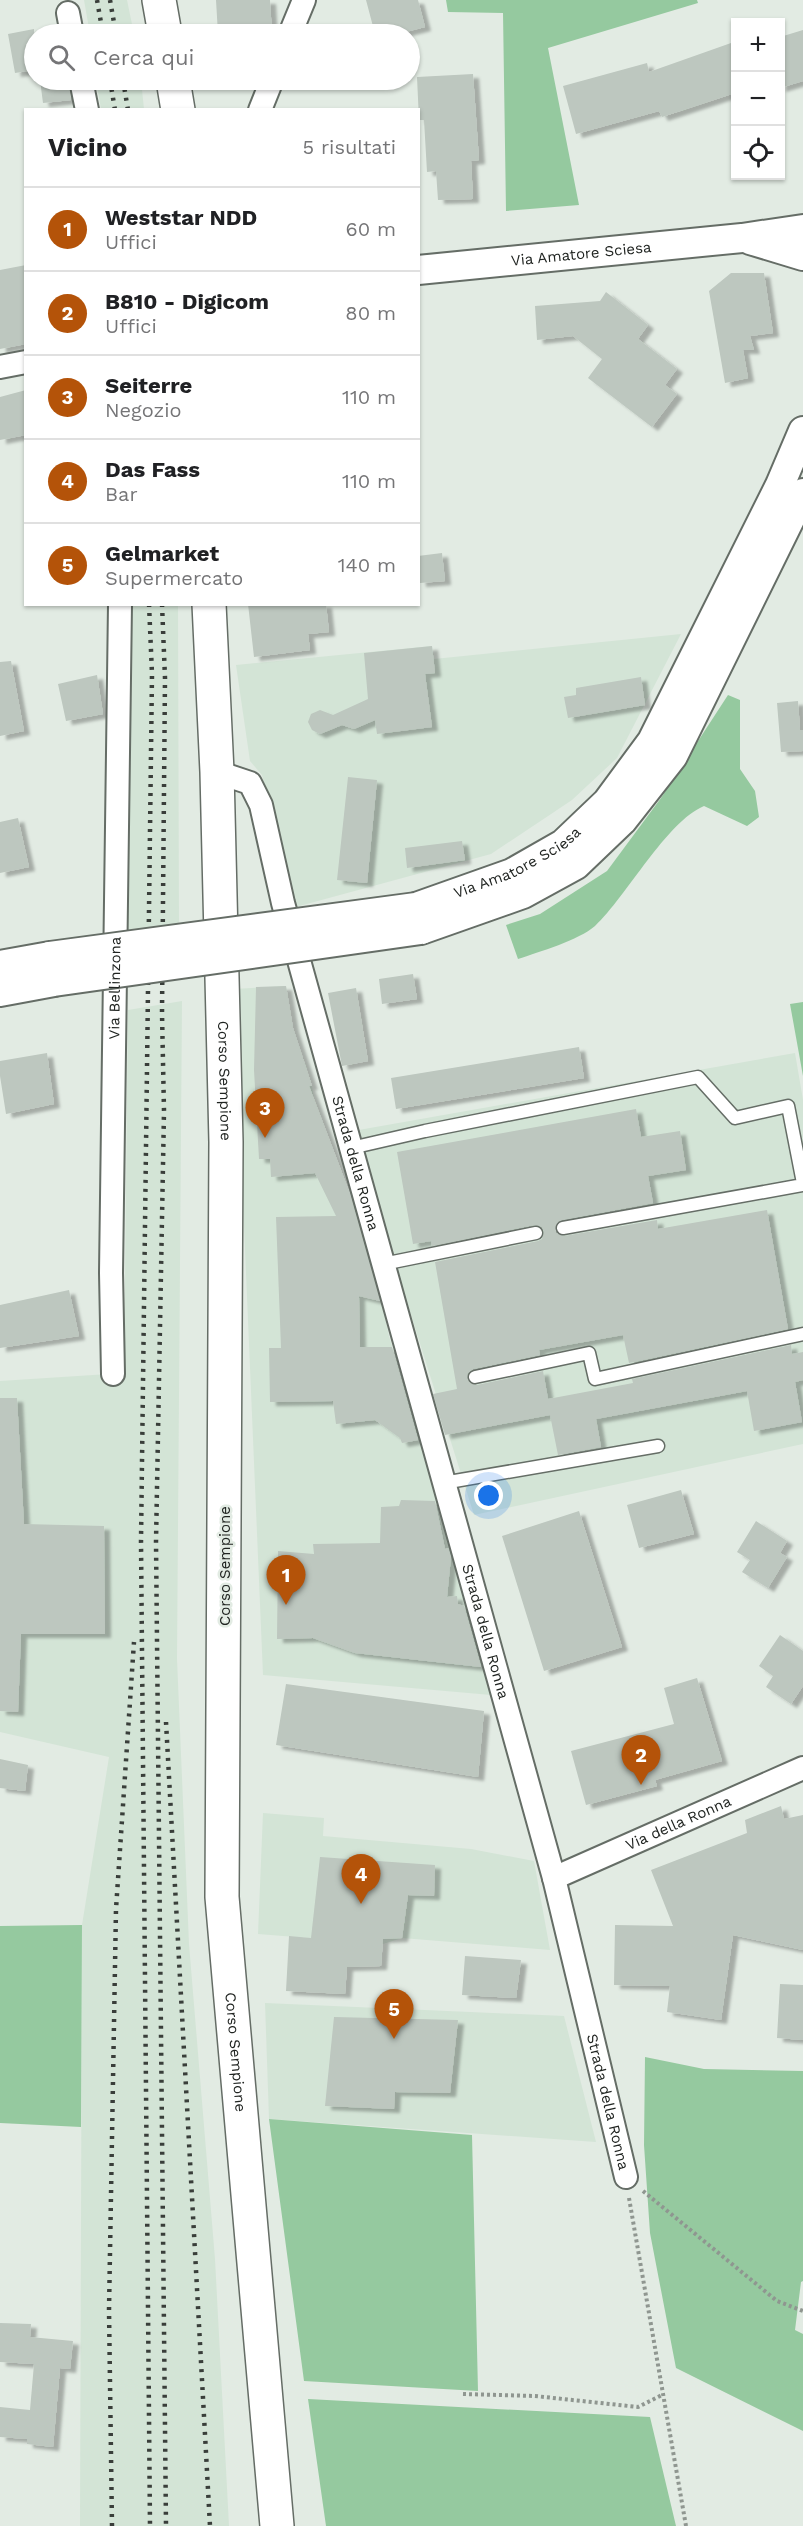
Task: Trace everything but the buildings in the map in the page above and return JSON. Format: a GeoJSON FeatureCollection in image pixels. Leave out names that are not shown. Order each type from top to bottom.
{"type":"FeatureCollection","features":[{"type":"Feature","properties":{"kind":"main road"},"geometry":{"type":"LineString","coordinates":[[159,0],[163,24]]}},
{"type":"Feature","properties":{"kind":"main road"},"geometry":{"type":"LineString","coordinates":[[175,90],[178,108]]}},
{"type":"Feature","properties":{"kind":"main road","name":"Corso Sempione"},"geometry":{"type":"LineString","coordinates":[[209,606],[217,772],[226,1142],[222,1897],[276,2526]]}},
{"type":"Feature","properties":{"kind":"street"},"geometry":{"type":"LineString","coordinates":[[294,24],[304,0]]}},
{"type":"Feature","properties":{"kind":"street"},"geometry":{"type":"LineString","coordinates":[[83,90],[87,108]]}},
{"type":"Feature","properties":{"kind":"street"},"geometry":{"type":"LineString","coordinates":[[261,108],[268,90]]}},
{"type":"Feature","properties":{"kind":"street","name":"Via Amatore Sciesa"},"geometry":{"type":"LineString","coordinates":[[420,270],[742,238],[801,251]]}},
{"type":"Feature","properties":{"kind":"street"},"geometry":{"type":"LineString","coordinates":[[0,368],[24,362]]}},
{"type":"Feature","properties":{"kind":"street","name":"Via Amatore Sciesa"},"geometry":{"type":"LineString","coordinates":[[418,918],[512,873],[563,844],[607,802],[652,741],[780,485],[803,431]]}},
{"type":"Feature","properties":{"kind":"street","name":"Via Amatore Sciesa"},"geometry":{"type":"LineString","coordinates":[[0,965],[52,969],[418,918],[523,894],[576,865],[622,821],[673,756],[803,493]]}},
{"type":"Feature","properties":{"kind":"street","name":"Via Bellinzona"},"geometry":{"type":"LineString","coordinates":[[112,1374],[111,1273],[120,606]]}},
{"type":"Feature","properties":{"kind":"street","name":"Strada della Ronna"},"geometry":{"type":"LineString","coordinates":[[217,772],[250,783],[261,805],[284,903],[443,1484],[554,1878],[626,2177]]}},
{"type":"Feature","properties":{"kind":"street","name":"Via Amatore Sciesa"},"geometry":{"type":"LineString","coordinates":[[0,992],[52,969]]}},
{"type":"Feature","properties":{"kind":"street","name":"Via della Ronna"},"geometry":{"type":"LineString","coordinates":[[554,1878],[803,1768]]}},
{"type":"Feature","properties":{"kind":"lane"},"geometry":{"type":"LineString","coordinates":[[351,1148],[425,1131],[698,1077],[735,1118],[788,1106],[803,1184],[563,1228]]}},
{"type":"Feature","properties":{"kind":"lane"},"geometry":{"type":"LineString","coordinates":[[383,1264],[536,1233]]}},
{"type":"Feature","properties":{"kind":"lane"},"geometry":{"type":"LineString","coordinates":[[475,1377],[589,1353],[595,1378],[803,1334]]}},
{"type":"Feature","properties":{"kind":"lane"},"geometry":{"type":"LineString","coordinates":[[443,1484],[658,1446]]}},
{"type":"Feature","properties":{"kind":"path"},"geometry":{"type":"LineString","coordinates":[[626,2177],[777,2301],[803,2311]]}},
{"type":"Feature","properties":{"kind":"path","name":"Strada della Ronna"},"geometry":{"type":"LineString","coordinates":[[626,2177],[686,2526]]}},
{"type":"Feature","properties":{"kind":"path"},"geometry":{"type":"LineString","coordinates":[[463,2394],[535,2396],[638,2408],[662,2395]]}},
{"type":"Feature","properties":{"kind":"shaded area"},"geometry":{"type":"Polygon","coordinates":[[[84,0],[127,0],[132,24],[88,24],[84,0]]]}},
{"type":"Feature","properties":{"kind":"shaded area"},"geometry":{"type":"Polygon","coordinates":[[[98,90],[142,90],[144,108],[101,108],[98,90]]]}},
{"type":"Feature","properties":{"kind":"shaded area"},"geometry":{"type":"Polygon","coordinates":[[[132,606],[178,606],[179,926],[125,937],[132,606]]]}},
{"type":"Feature","properties":{"kind":"shaded area"},"geometry":{"type":"Polygon","coordinates":[[[681,634],[617,758],[572,800],[491,854],[292,908],[262,775],[250,761],[236,665],[432,646],[434,659],[681,634]]]}},
{"type":"Feature","properties":{"kind":"shaded area"},"geometry":{"type":"Polygon","coordinates":[[[286,986],[293,1028],[314,1099],[357,1214],[382,1301],[389,1336],[487,1667],[491,1695],[263,1675],[234,989],[286,986]]]}},
{"type":"Feature","properties":{"kind":"shaded area"},"geometry":{"type":"Polygon","coordinates":[[[182,1001],[177,1659],[189,1944],[215,2259],[229,2526],[80,2526],[82,1925],[109,1757],[0,1732],[0,1381],[124,1373],[128,1010],[182,1001]]]}},
{"type":"Feature","properties":{"kind":"shaded area"},"geometry":{"type":"Polygon","coordinates":[[[795,1053],[803,1100],[803,1444],[474,1515],[353,1131],[795,1053]]]}},
{"type":"Feature","properties":{"kind":"shaded area"},"geometry":{"type":"Polygon","coordinates":[[[263,1813],[324,1818],[323,1836],[471,1849],[534,1861],[550,1950],[402,1938],[383,1944],[258,1934],[263,1813]]]}},
{"type":"Feature","properties":{"kind":"shaded area"},"geometry":{"type":"Polygon","coordinates":[[[265,2003],[564,2016],[596,2142],[269,2119],[265,2003]]]}},
{"type":"Feature","properties":{"kind":"green space"},"geometry":{"type":"Polygon","coordinates":[[[446,0],[697,0],[698,3],[548,48],[579,205],[506,211],[503,13],[448,12],[446,0]]]}},
{"type":"Feature","properties":{"kind":"green space"},"geometry":{"type":"Polygon","coordinates":[[[728,695],[740,700],[740,769],[755,791],[759,817],[747,826],[704,806],[675,827],[595,926],[569,941],[518,959],[506,925],[540,914],[607,871],[661,798],[728,695]]]}},
{"type":"Feature","properties":{"kind":"green space"},"geometry":{"type":"Polygon","coordinates":[[[803,1002],[803,1076],[790,1004],[803,1002]]]}},
{"type":"Feature","properties":{"kind":"green space"},"geometry":{"type":"Polygon","coordinates":[[[82,1925],[81,2127],[0,2123],[0,1926],[82,1925]]]}},
{"type":"Feature","properties":{"kind":"green space"},"geometry":{"type":"Polygon","coordinates":[[[645,2057],[704,2069],[803,2071],[803,2281],[801,2282],[795,2330],[803,2334],[803,2431],[676,2368],[650,2233],[644,2145],[645,2057]]]}},
{"type":"Feature","properties":{"kind":"green space"},"geometry":{"type":"Polygon","coordinates":[[[269,2119],[472,2135],[478,2391],[304,2381],[269,2119]]]}},
{"type":"Feature","properties":{"kind":"green space"},"geometry":{"type":"Polygon","coordinates":[[[308,2399],[650,2417],[676,2526],[326,2526],[308,2399]]]}},
{"type":"Feature","properties":{"kind":"railway"},"geometry":{"type":"LineString","coordinates":[[97,0],[101,24]]}},
{"type":"Feature","properties":{"kind":"railway"},"geometry":{"type":"LineString","coordinates":[[110,0],[114,24]]}},
{"type":"Feature","properties":{"kind":"railway"},"geometry":{"type":"LineString","coordinates":[[112,90],[115,108]]}},
{"type":"Feature","properties":{"kind":"railway"},"geometry":{"type":"LineString","coordinates":[[125,90],[128,108]]}},
{"type":"Feature","properties":{"kind":"railway"},"geometry":{"type":"LineString","coordinates":[[149,606],[152,674],[141,1541],[150,2526]]}},
{"type":"Feature","properties":{"kind":"railway"},"geometry":{"type":"LineString","coordinates":[[162,606],[165,678],[162,1013],[164,1111],[156,1542],[166,2526]]}},
{"type":"Feature","properties":{"kind":"railway"},"geometry":{"type":"LineString","coordinates":[[112,2526],[109,2310],[116,1909],[134,1642]]}},
{"type":"Feature","properties":{"kind":"railway"},"geometry":{"type":"LineString","coordinates":[[166,1722],[210,2526]]}},
{"type":"Feature","properties":{"kind":"place","name":"Seiterre"},"geometry":{"type":"Point","coordinates":[265,1138]}},
{"type":"Feature","properties":{"kind":"place","name":"Weststar NDD"},"geometry":{"type":"Point","coordinates":[286,1605]}},
{"type":"Feature","properties":{"kind":"place","name":"B810 - Digicom"},"geometry":{"type":"Point","coordinates":[641,1785]}},
{"type":"Feature","properties":{"kind":"place","name":"Das Fass"},"geometry":{"type":"Point","coordinates":[361,1904]}},
{"type":"Feature","properties":{"kind":"place","name":"Gelmarket"},"geometry":{"type":"Point","coordinates":[394,2039]}}]}
